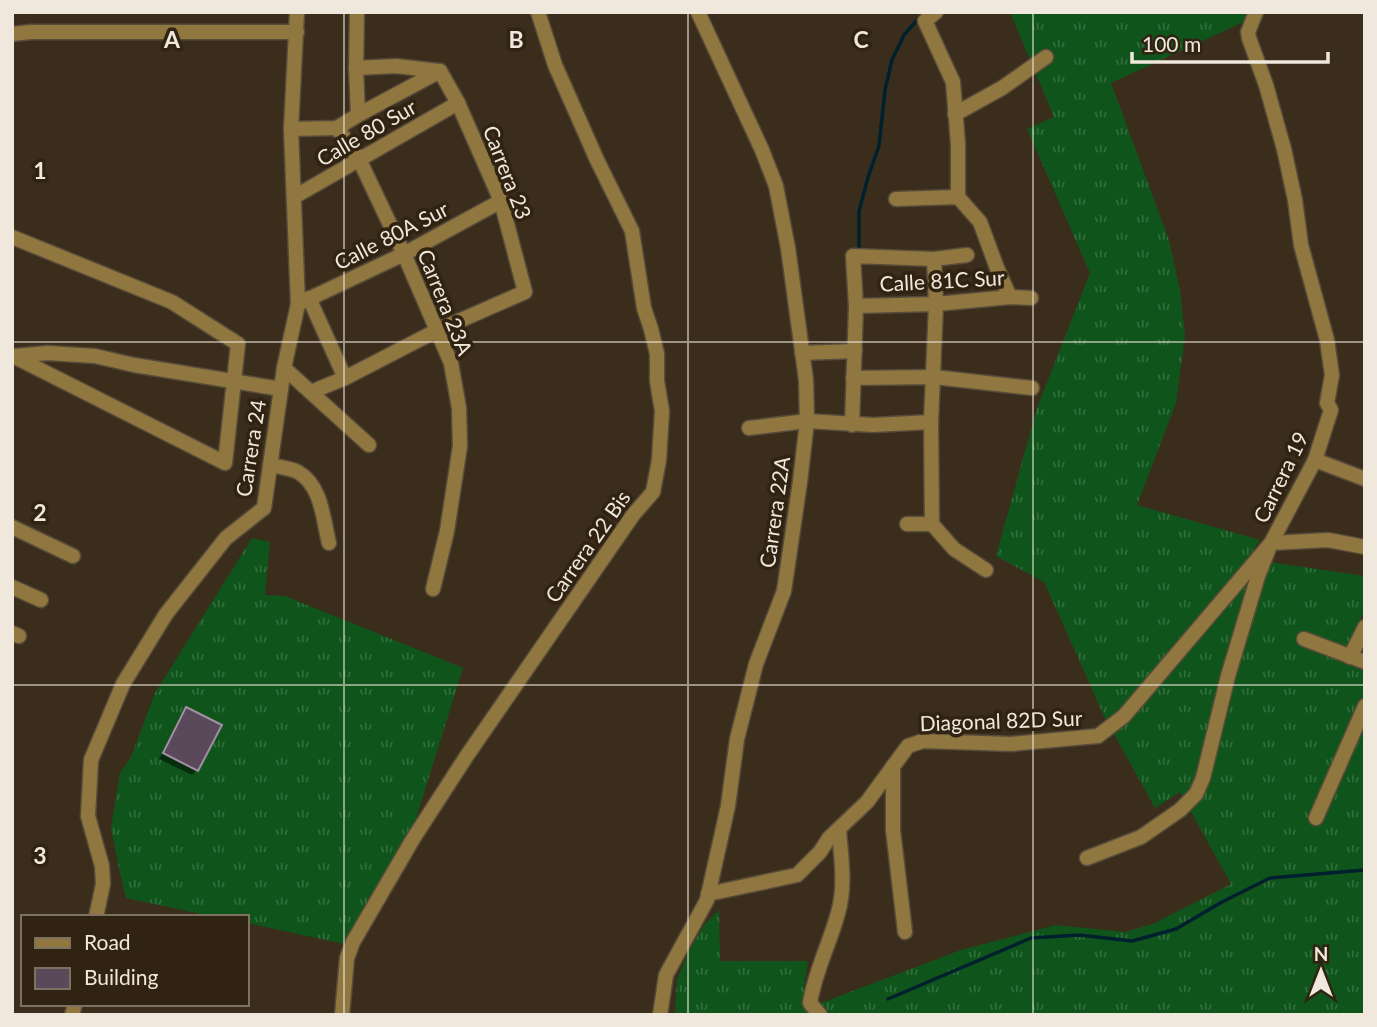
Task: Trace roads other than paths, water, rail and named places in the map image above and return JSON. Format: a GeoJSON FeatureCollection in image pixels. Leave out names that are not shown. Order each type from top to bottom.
{"type":"FeatureCollection","features":[{"type":"Feature","properties":{"kind":"street","name":"Carrera 24"},"geometry":{"type":"LineString","coordinates":[[96,915],[103,884],[102,866],[88,816],[90,760],[122,684],[166,614],[226,538],[264,508],[284,368],[304,301],[291,130],[297,12]]}},
{"type":"Feature","properties":{"kind":"street"},"geometry":{"type":"LineString","coordinates":[[358,12],[358,115]]}},
{"type":"Feature","properties":{"kind":"street","name":"Carrera 22 Bis"},"geometry":{"type":"LineString","coordinates":[[342,1015],[347,958],[413,839],[466,757],[633,515],[653,492],[661,443],[662,411],[657,381],[657,354],[644,308],[632,231],[555,65],[538,12]]}},
{"type":"Feature","properties":{"kind":"street","name":"Carrera 22A"},"geometry":{"type":"LineString","coordinates":[[660,1015],[666,975],[707,900],[728,806],[737,739],[756,664],[784,591],[807,421],[806,380],[788,248],[776,186],[698,12]]}},
{"type":"Feature","properties":{"kind":"street"},"geometry":{"type":"LineString","coordinates":[[936,12],[925,21],[953,82],[958,144],[958,197],[980,222],[1010,297]]}},
{"type":"Feature","properties":{"kind":"street"},"geometry":{"type":"LineString","coordinates":[[1254,16],[1268,12]]}},
{"type":"Feature","properties":{"kind":"street","name":"Carrera 19"},"geometry":{"type":"LineString","coordinates":[[1087,858],[1141,837],[1180,810],[1196,794],[1203,778],[1228,677],[1258,576],[1270,543],[1315,460],[1331,410],[1327,403],[1332,375],[1331,357],[1301,245],[1284,149],[1249,38],[1248,32],[1254,16]]}},
{"type":"Feature","properties":{"kind":"street"},"geometry":{"type":"LineString","coordinates":[[12,34],[297,32]]}},
{"type":"Feature","properties":{"kind":"street"},"geometry":{"type":"LineString","coordinates":[[955,114],[1002,88],[1046,57]]}},
{"type":"Feature","properties":{"kind":"street"},"geometry":{"type":"LineString","coordinates":[[356,68],[396,66],[440,71]]}},
{"type":"Feature","properties":{"kind":"street"},"geometry":{"type":"LineString","coordinates":[[291,130],[337,128],[440,71]]}},
{"type":"Feature","properties":{"kind":"street","name":"Carrera 23"},"geometry":{"type":"LineString","coordinates":[[436,331],[525,292],[501,201],[458,103],[440,71]]}},
{"type":"Feature","properties":{"kind":"street","name":"Calle 80 Sur"},"geometry":{"type":"LineString","coordinates":[[295,197],[458,103]]}},
{"type":"Feature","properties":{"kind":"street","name":"Carrera 23A"},"geometry":{"type":"LineString","coordinates":[[337,128],[359,159],[451,363],[459,408],[460,446],[447,531],[433,589]]}},
{"type":"Feature","properties":{"kind":"street"},"geometry":{"type":"LineString","coordinates":[[896,199],[958,197]]}},
{"type":"Feature","properties":{"kind":"street","name":"Calle 80A Sur"},"geometry":{"type":"LineString","coordinates":[[304,301],[404,254],[501,201]]}},
{"type":"Feature","properties":{"kind":"street"},"geometry":{"type":"LineString","coordinates":[[12,237],[172,302],[238,344],[225,463],[12,356]]}},
{"type":"Feature","properties":{"kind":"street"},"geometry":{"type":"LineString","coordinates":[[852,425],[856,306],[853,256],[934,259],[967,255]]}},
{"type":"Feature","properties":{"kind":"street"},"geometry":{"type":"LineString","coordinates":[[934,259],[936,304],[931,422],[932,524],[954,549],[986,570]]}},
{"type":"Feature","properties":{"kind":"street","name":"Calle 81C Sur"},"geometry":{"type":"LineString","coordinates":[[856,306],[1031,298]]}},
{"type":"Feature","properties":{"kind":"street"},"geometry":{"type":"LineString","coordinates":[[304,301],[345,378]]}},
{"type":"Feature","properties":{"kind":"street"},"geometry":{"type":"LineString","coordinates":[[311,392],[345,378],[436,331]]}},
{"type":"Feature","properties":{"kind":"street"},"geometry":{"type":"LineString","coordinates":[[802,353],[855,351]]}},
{"type":"Feature","properties":{"kind":"street"},"geometry":{"type":"LineString","coordinates":[[12,356],[48,353],[95,356],[281,389]]}},
{"type":"Feature","properties":{"kind":"street"},"geometry":{"type":"LineString","coordinates":[[284,368],[369,445]]}},
{"type":"Feature","properties":{"kind":"street"},"geometry":{"type":"LineString","coordinates":[[853,378],[934,377],[1032,388]]}},
{"type":"Feature","properties":{"kind":"street"},"geometry":{"type":"LineString","coordinates":[[749,428],[807,421],[852,425],[931,422]]}},
{"type":"Feature","properties":{"kind":"street"},"geometry":{"type":"LineString","coordinates":[[1315,460],[1365,479]]}},
{"type":"Feature","properties":{"kind":"street"},"geometry":{"type":"LineString","coordinates":[[270,466],[297,472],[312,484],[318,497],[329,543]]}},
{"type":"Feature","properties":{"kind":"street"},"geometry":{"type":"LineString","coordinates":[[907,524],[932,524]]}},
{"type":"Feature","properties":{"kind":"street"},"geometry":{"type":"LineString","coordinates":[[12,527],[73,556]]}},
{"type":"Feature","properties":{"kind":"street"},"geometry":{"type":"LineString","coordinates":[[1270,543],[1328,540],[1365,547]]}},
{"type":"Feature","properties":{"kind":"street","name":"Diagonal 82D Sur"},"geometry":{"type":"LineString","coordinates":[[708,894],[797,875],[867,802],[908,746],[923,741],[1011,744],[1098,736],[1124,716],[1270,543]]}},
{"type":"Feature","properties":{"kind":"street"},"geometry":{"type":"LineString","coordinates":[[12,587],[41,600]]}},
{"type":"Feature","properties":{"kind":"street"},"geometry":{"type":"LineString","coordinates":[[1350,657],[1365,627]]}},
{"type":"Feature","properties":{"kind":"street"},"geometry":{"type":"LineString","coordinates":[[1304,639],[1365,662]]}},
{"type":"Feature","properties":{"kind":"street"},"geometry":{"type":"LineString","coordinates":[[1316,818],[1365,706]]}},
{"type":"Feature","properties":{"kind":"street"},"geometry":{"type":"LineString","coordinates":[[894,766],[894,830],[905,932]]}},
{"type":"Feature","properties":{"kind":"street"},"geometry":{"type":"LineString","coordinates":[[820,1015],[810,1003],[813,986],[839,911],[842,875],[839,830]]}},
{"type":"Feature","properties":{"kind":"waterway"},"geometry":{"type":"LineString","coordinates":[[859,252],[859,211],[879,146],[885,90],[892,60],[904,35],[924,12]]}},
{"type":"Feature","properties":{"kind":"waterway"},"geometry":{"type":"LineString","coordinates":[[888,999],[1031,938],[1079,935],[1132,941],[1176,929],[1270,878],[1365,870]]}}]}
